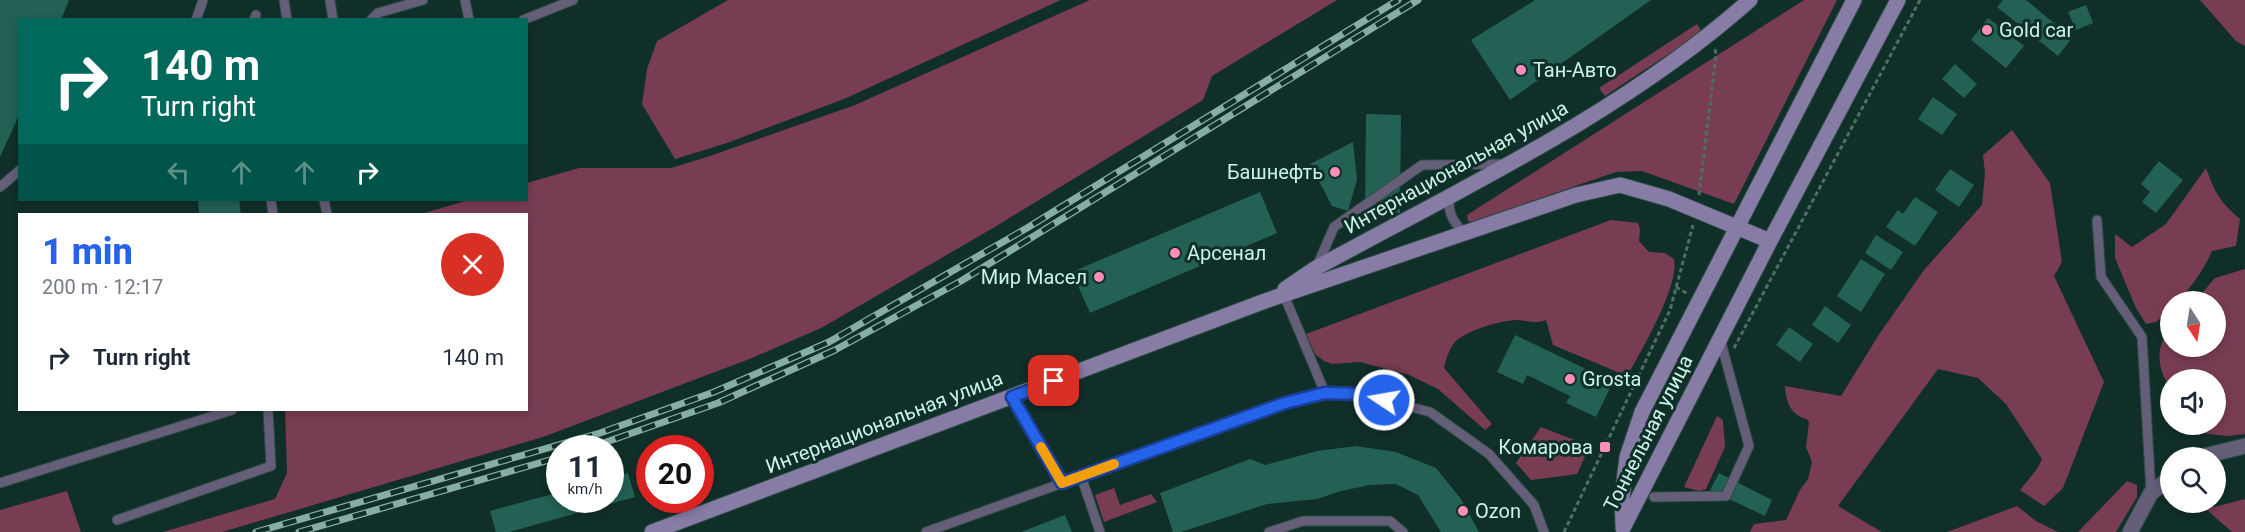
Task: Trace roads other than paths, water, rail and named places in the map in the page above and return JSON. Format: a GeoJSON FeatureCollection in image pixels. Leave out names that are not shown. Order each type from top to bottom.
{"type":"FeatureCollection","features":[{"type":"Feature","properties":{"kind":"main road","name":"Интернациональная улица"},"geometry":{"type":"LineString","coordinates":[[1265,302],[1316,268],[1579,124],[1712,34],[1750,0]]}},
{"type":"Feature","properties":{"kind":"main road","name":"Тоннельная улица"},"geometry":{"type":"LineString","coordinates":[[1623,530],[1622,497],[1627,458],[1642,412],[1854,0]]}},
{"type":"Feature","properties":{"kind":"main road","name":"Тоннельная улица"},"geometry":{"type":"LineString","coordinates":[[1623,530],[1770,241],[1898,0]]}},
{"type":"Feature","properties":{"kind":"main road","name":"Интернациональная улица"},"geometry":{"type":"LineString","coordinates":[[652,532],[1284,295],[1576,195],[1620,185],[1669,199],[1770,241]]}},
{"type":"Feature","properties":{"kind":"street"},"geometry":{"type":"LineString","coordinates":[[2226,451],[2245,446]]}},
{"type":"Feature","properties":{"kind":"street"},"geometry":{"type":"LineString","coordinates":[[2130,532],[2151,494],[2160,486]]}},
{"type":"Feature","properties":{"kind":"lane"},"geometry":{"type":"LineString","coordinates":[[197,18],[203,0]]}},
{"type":"Feature","properties":{"kind":"lane"},"geometry":{"type":"LineString","coordinates":[[284,0],[287,18]]}},
{"type":"Feature","properties":{"kind":"lane"},"geometry":{"type":"LineString","coordinates":[[330,0],[333,18]]}},
{"type":"Feature","properties":{"kind":"lane"},"geometry":{"type":"LineString","coordinates":[[373,18],[378,14],[423,0]]}},
{"type":"Feature","properties":{"kind":"lane"},"geometry":{"type":"LineString","coordinates":[[464,18],[465,0]]}},
{"type":"Feature","properties":{"kind":"lane"},"geometry":{"type":"LineString","coordinates":[[528,18],[573,0]]}},
{"type":"Feature","properties":{"kind":"lane"},"geometry":{"type":"LineString","coordinates":[[1316,268],[1334,227],[1422,165],[1506,164]]}},
{"type":"Feature","properties":{"kind":"lane"},"geometry":{"type":"LineString","coordinates":[[0,187],[18,172]]}},
{"type":"Feature","properties":{"kind":"lane"},"geometry":{"type":"LineString","coordinates":[[1450,195],[1449,212],[1465,233]]}},
{"type":"Feature","properties":{"kind":"lane"},"geometry":{"type":"LineString","coordinates":[[2097,220],[2101,277],[2142,337],[2151,494]]}},
{"type":"Feature","properties":{"kind":"lane"},"geometry":{"type":"LineString","coordinates":[[1284,295],[1325,393]]}},
{"type":"Feature","properties":{"kind":"lane"},"geometry":{"type":"LineString","coordinates":[[1654,497],[1726,496],[1749,446],[1720,338]]}},
{"type":"Feature","properties":{"kind":"lane"},"geometry":{"type":"LineString","coordinates":[[926,532],[1285,403],[1325,393],[1361,394],[1430,412],[1489,454],[1534,505],[1544,532]]}},
{"type":"Feature","properties":{"kind":"lane"},"geometry":{"type":"LineString","coordinates":[[1012,397],[1062,483]]}},
{"type":"Feature","properties":{"kind":"lane"},"geometry":{"type":"LineString","coordinates":[[0,483],[229,411]]}},
{"type":"Feature","properties":{"kind":"lane"},"geometry":{"type":"LineString","coordinates":[[117,520],[271,466],[268,411]]}},
{"type":"Feature","properties":{"kind":"lane"},"geometry":{"type":"LineString","coordinates":[[1082,476],[1100,532]]}},
{"type":"Feature","properties":{"kind":"lane"},"geometry":{"type":"LineString","coordinates":[[1269,532],[1303,521],[1390,521],[1403,532]]}},
{"type":"Feature","properties":{"kind":"railway"},"geometry":{"type":"LineString","coordinates":[[256,532],[600,433],[714,392],[829,342],[1027,228],[1398,0]]}},
{"type":"Feature","properties":{"kind":"railway"},"geometry":{"type":"LineString","coordinates":[[624,436],[718,403],[835,350],[961,281],[1418,0]]}},
{"type":"Feature","properties":{"kind":"railway"},"geometry":{"type":"LineString","coordinates":[[299,532],[546,461]]}},
{"type":"Feature","properties":{"kind":"place","name":"Gold car"},"geometry":{"type":"Point","coordinates":[1987,30]}},
{"type":"Feature","properties":{"kind":"place","name":"Тан-Авто"},"geometry":{"type":"Point","coordinates":[1521,70]}},
{"type":"Feature","properties":{"kind":"place","name":"Башнефть"},"geometry":{"type":"Point","coordinates":[1335,172]}},
{"type":"Feature","properties":{"kind":"place","name":"Арсенал"},"geometry":{"type":"Point","coordinates":[1175,253]}},
{"type":"Feature","properties":{"kind":"place","name":"Мир Масел"},"geometry":{"type":"Point","coordinates":[1099,277]}},
{"type":"Feature","properties":{"kind":"place","name":"Grosta"},"geometry":{"type":"Point","coordinates":[1570,379]}},
{"type":"Feature","properties":{"kind":"place","name":"Комарова"},"geometry":{"type":"Point","coordinates":[1605,447]}},
{"type":"Feature","properties":{"kind":"place","name":"Ozon"},"geometry":{"type":"Point","coordinates":[1463,511]}}]}
